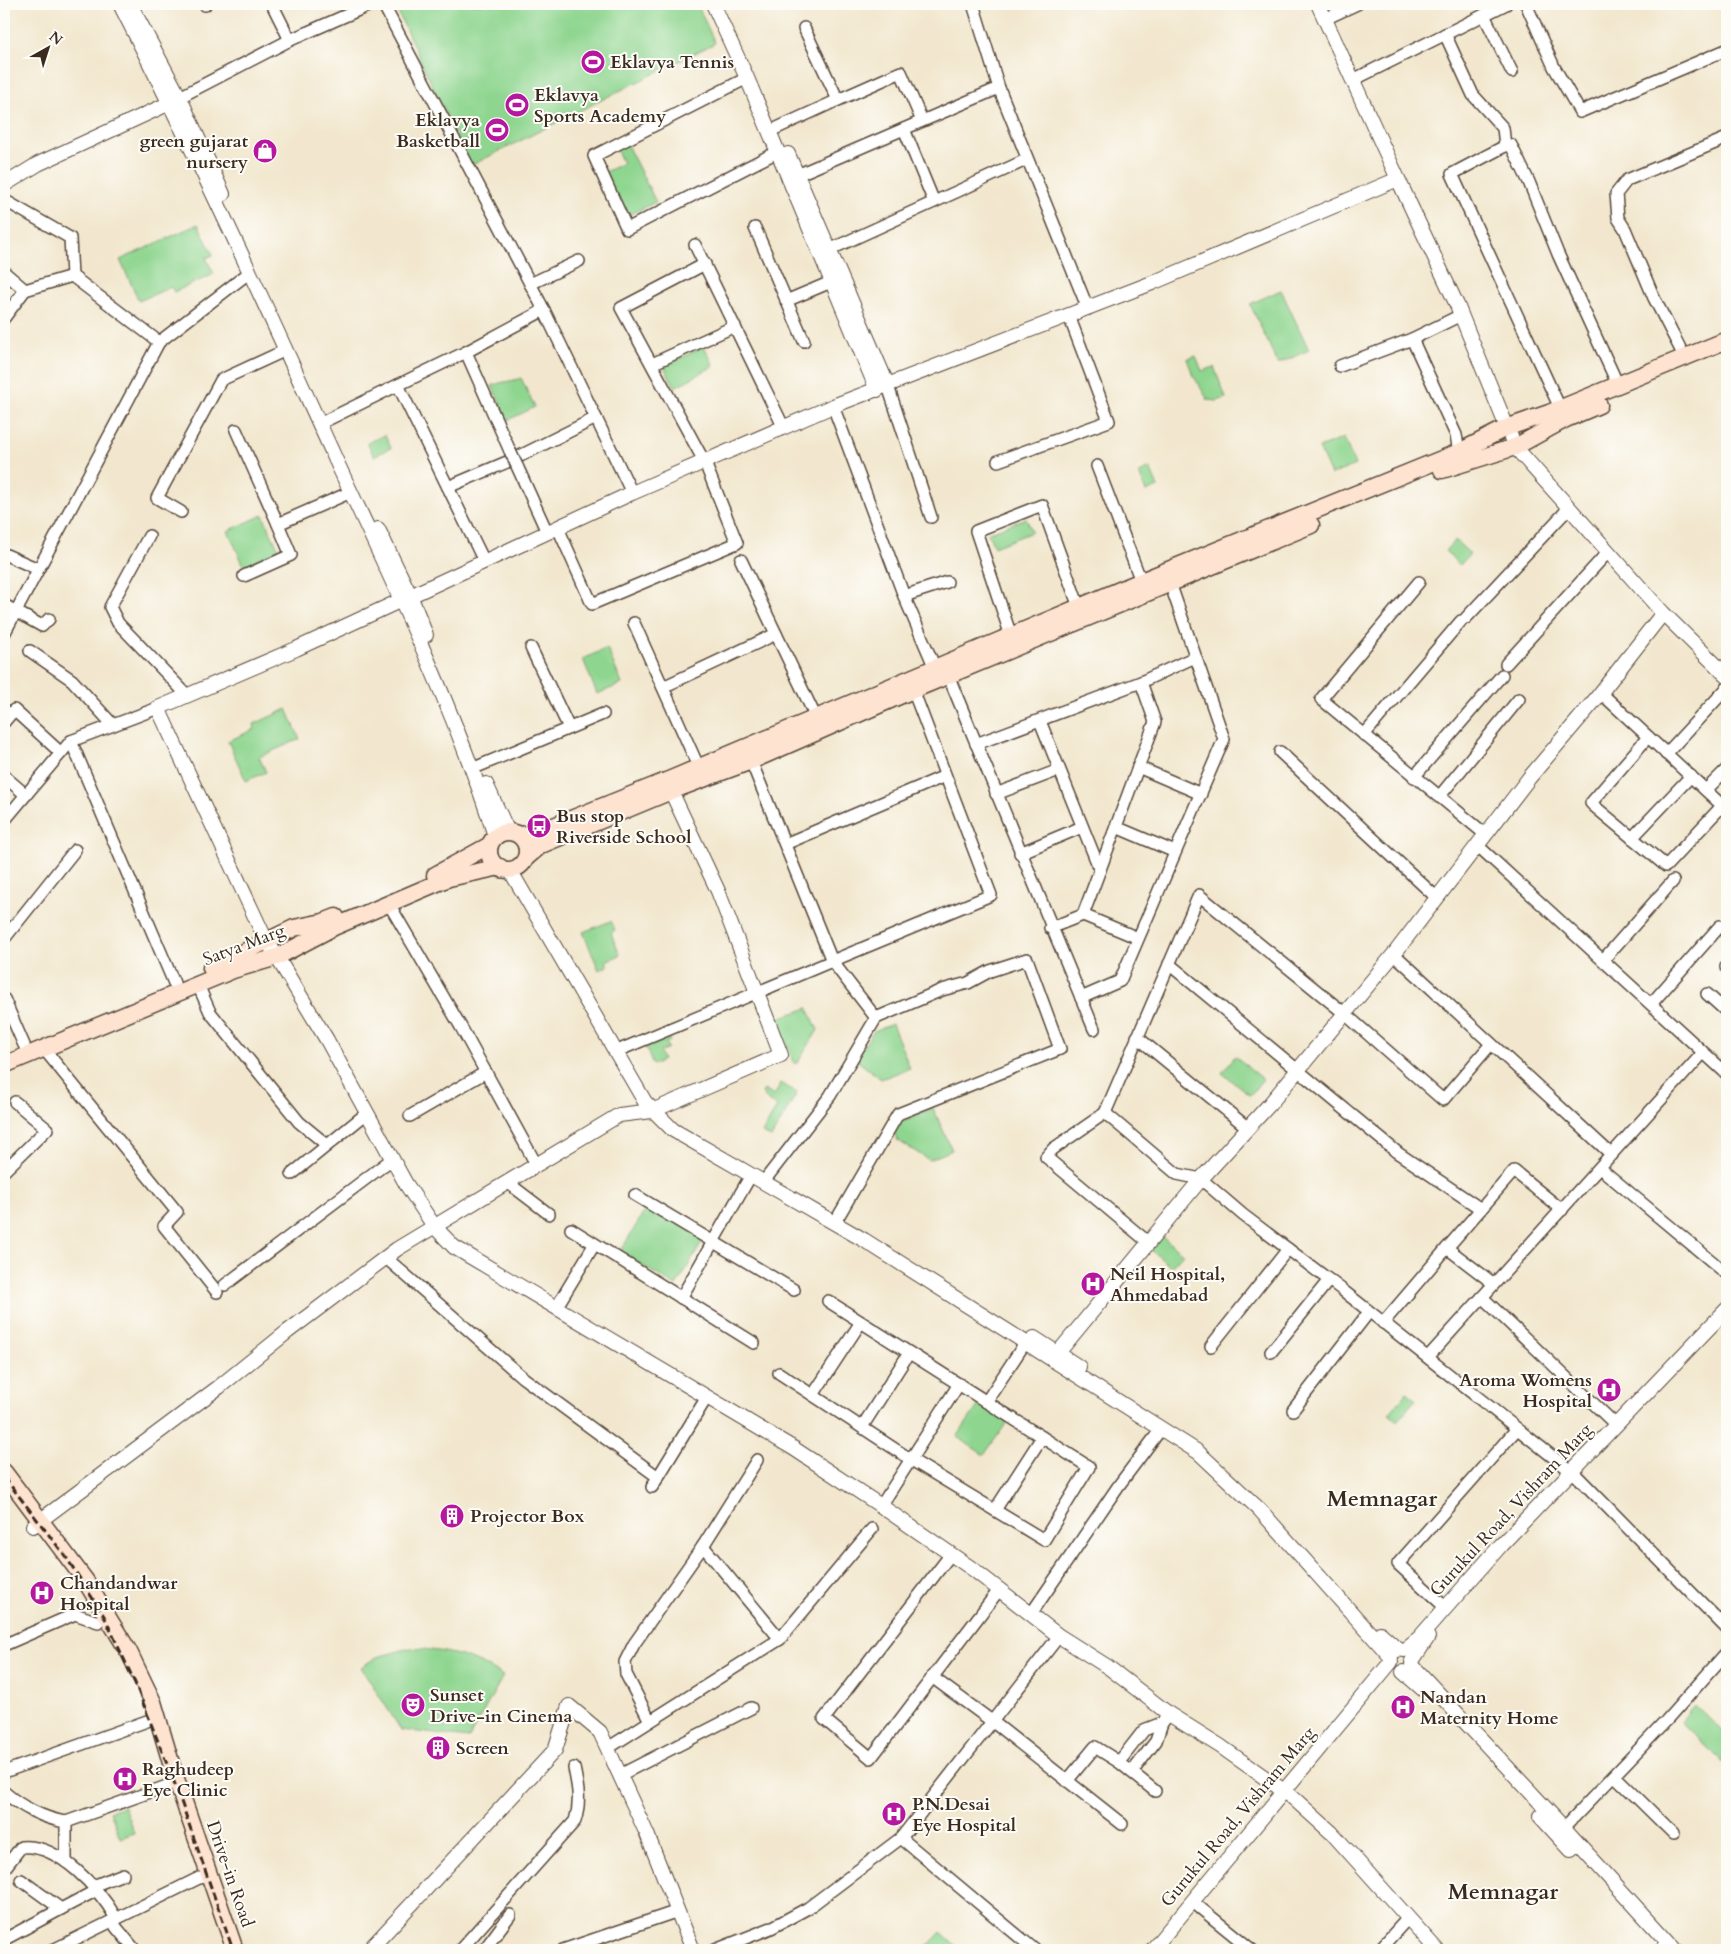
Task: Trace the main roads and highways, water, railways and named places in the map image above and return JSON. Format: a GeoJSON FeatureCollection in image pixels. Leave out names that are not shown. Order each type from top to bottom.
{"type":"FeatureCollection","features":[{"type":"Feature","properties":{"kind":"main road"},"geometry":{"type":"LineString","coordinates":[[514,865],[541,845],[745,758],[913,690],[942,672],[1011,636],[1459,452],[1506,428],[1727,340]]}},
{"type":"Feature","properties":{"kind":"main road"},"geometry":{"type":"LineString","coordinates":[[745,758],[816,718],[942,672],[1170,583],[1440,471],[1515,447],[1566,419],[1727,350]]}},
{"type":"Feature","properties":{"kind":"main road","name":"Satya Marg"},"geometry":{"type":"LineString","coordinates":[[4,1054],[229,960],[266,940],[294,928],[332,918],[445,870],[503,837],[536,833],[699,768],[745,758]]}},
{"type":"Feature","properties":{"kind":"main road"},"geometry":{"type":"LineString","coordinates":[[503,837],[527,845],[514,865],[490,859],[503,837]]}},
{"type":"Feature","properties":{"kind":"main road","name":"Satya Marg"},"geometry":{"type":"LineString","coordinates":[[4,1065],[233,970],[277,957],[334,927],[449,878],[514,865]]}},
{"type":"Feature","properties":{"kind":"main road","name":"Drive-in Road"},"geometry":{"type":"LineString","coordinates":[[4,1472],[120,1657],[147,1721],[223,1950]]}},
{"type":"Feature","properties":{"kind":"main road","name":"Drive-in Road"},"geometry":{"type":"LineString","coordinates":[[4,1488],[37,1522],[85,1580],[129,1652],[153,1702],[174,1773],[234,1950]]}},
{"type":"Feature","properties":{"kind":"railway"},"geometry":{"type":"LineString","coordinates":[[4,1477],[66,1557],[104,1616],[135,1683],[176,1787],[233,1950]]}},
{"type":"Feature","properties":{"kind":"place","name":"Eklavya Tennis"},"geometry":{"type":"Point","coordinates":[593,62]}},
{"type":"Feature","properties":{"kind":"place","name":"Eklavya Sports Academy"},"geometry":{"type":"Point","coordinates":[517,105]}},
{"type":"Feature","properties":{"kind":"place","name":"Eklavya Basketball"},"geometry":{"type":"Point","coordinates":[497,130]}},
{"type":"Feature","properties":{"kind":"place","name":"green gujarat nursery"},"geometry":{"type":"Point","coordinates":[265,151]}},
{"type":"Feature","properties":{"kind":"place","name":"Bus stop Riverside School"},"geometry":{"type":"Point","coordinates":[539,826]}},
{"type":"Feature","properties":{"kind":"place","name":"Neil Hospital, Ahmedabad"},"geometry":{"type":"Point","coordinates":[1093,1284]}},
{"type":"Feature","properties":{"kind":"place","name":"Aroma Womens Hospital"},"geometry":{"type":"Point","coordinates":[1609,1390]}},
{"type":"Feature","properties":{"kind":"place","name":"Projector Box"},"geometry":{"type":"Point","coordinates":[452,1516]}},
{"type":"Feature","properties":{"kind":"place","name":"Chandandwar Hospital"},"geometry":{"type":"Point","coordinates":[42,1593]}},
{"type":"Feature","properties":{"kind":"place","name":"Sunset Drive-in Cinema"},"geometry":{"type":"Point","coordinates":[413,1705]}},
{"type":"Feature","properties":{"kind":"place","name":"Nandan Maternity Home"},"geometry":{"type":"Point","coordinates":[1403,1707]}},
{"type":"Feature","properties":{"kind":"place","name":"Screen"},"geometry":{"type":"Point","coordinates":[438,1748]}},
{"type":"Feature","properties":{"kind":"place","name":"Raghudeep Eye Clinic"},"geometry":{"type":"Point","coordinates":[125,1779]}},
{"type":"Feature","properties":{"kind":"place","name":"P.N.Desai Eye Hospital"},"geometry":{"type":"Point","coordinates":[894,1814]}},
{"type":"Feature","properties":{"kind":"district","name":"Memnagar"},"geometry":{"type":"Point","coordinates":[1382,1499]}},
{"type":"Feature","properties":{"kind":"district","name":"Memnagar"},"geometry":{"type":"Point","coordinates":[1503,1892]}}]}
